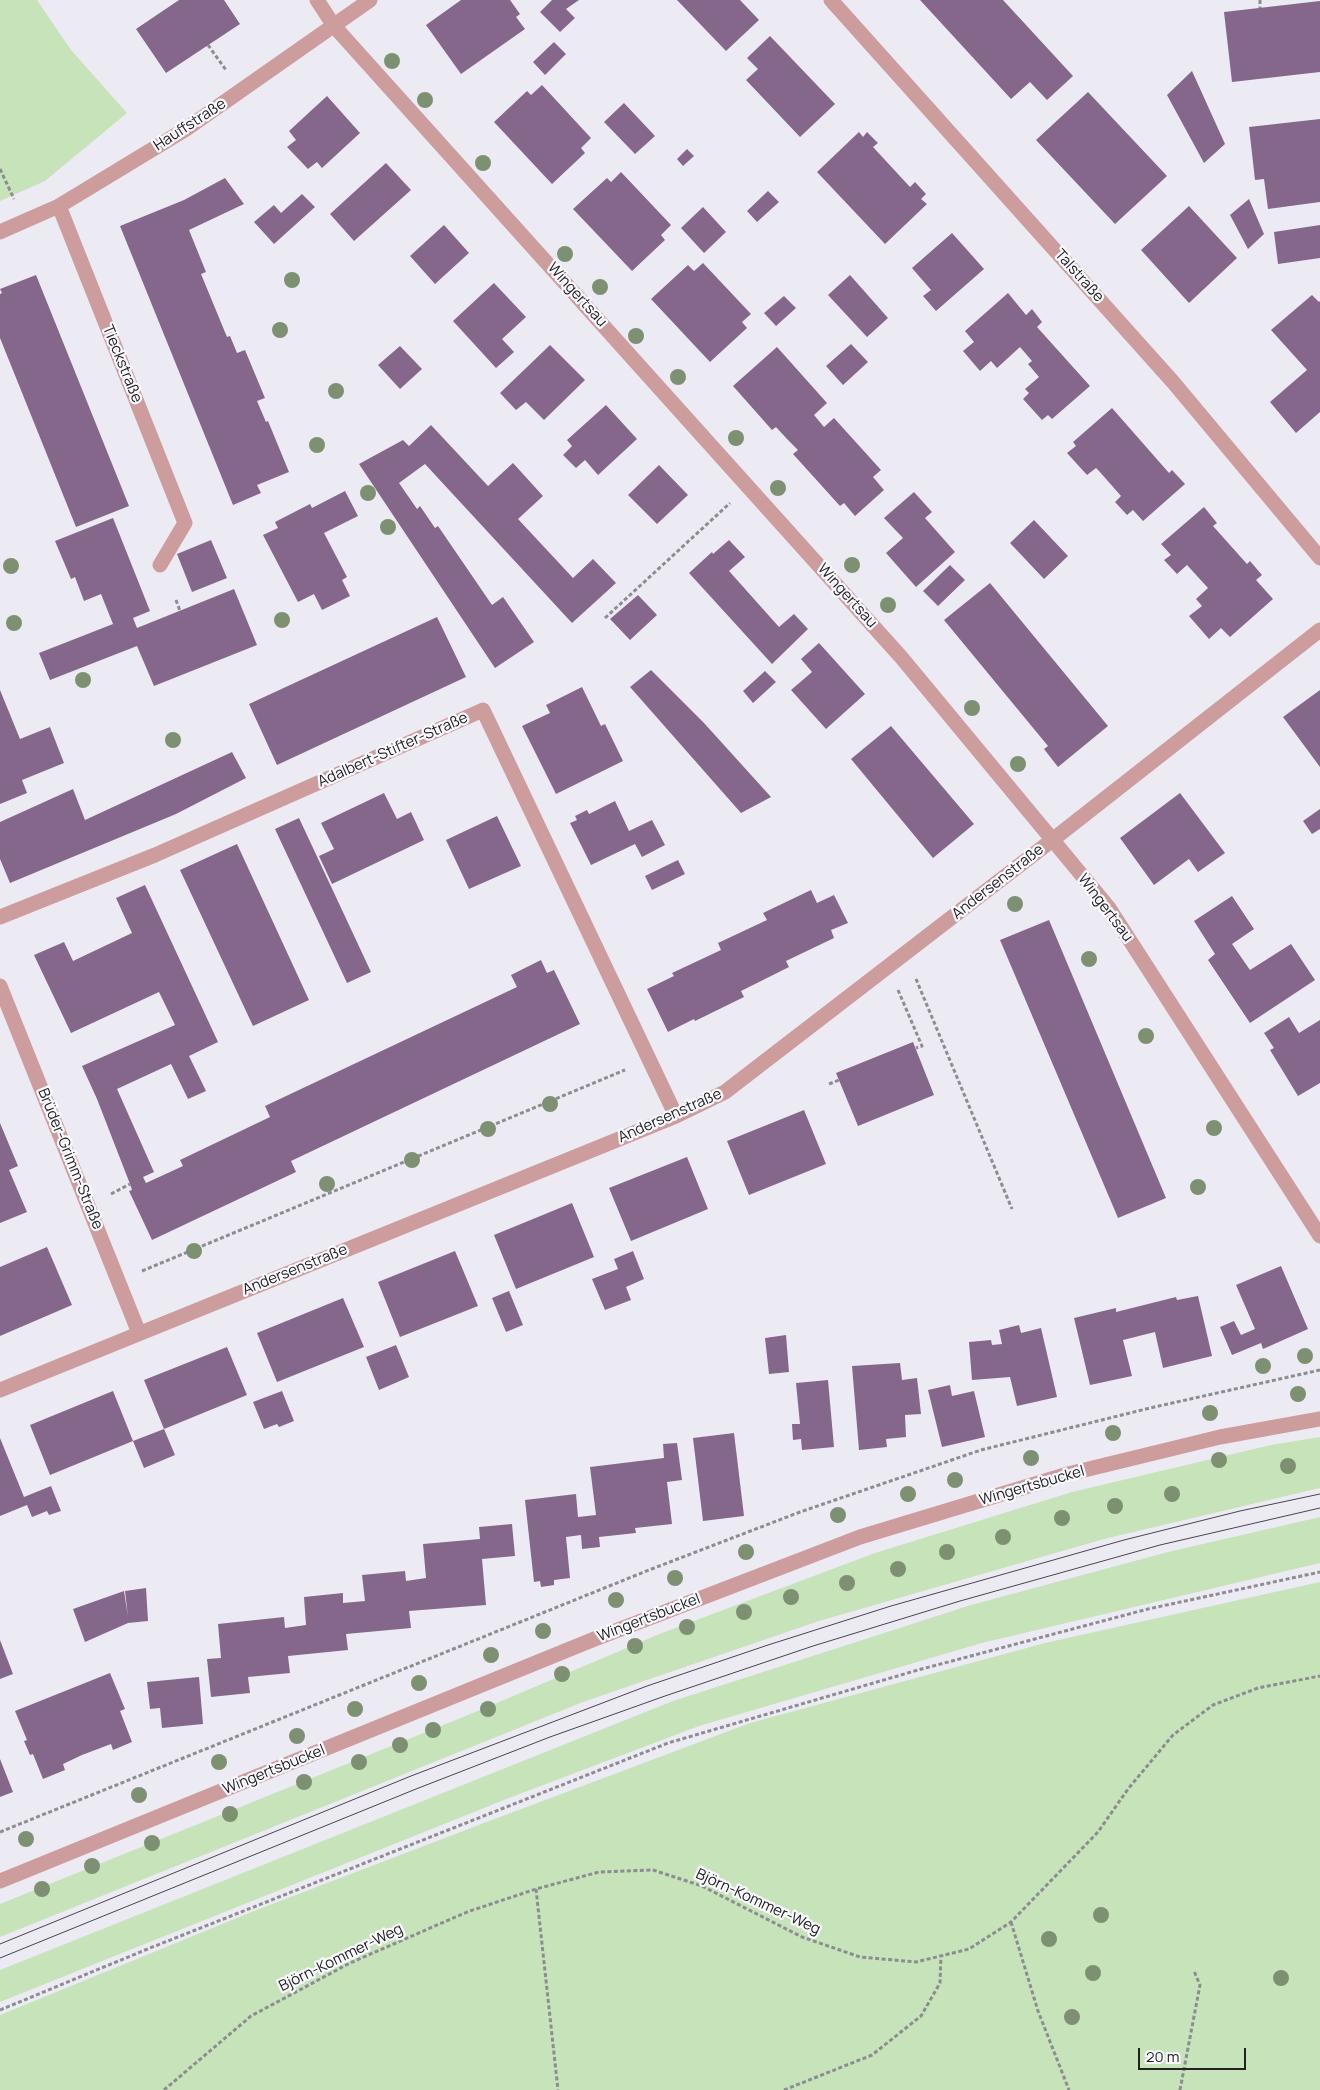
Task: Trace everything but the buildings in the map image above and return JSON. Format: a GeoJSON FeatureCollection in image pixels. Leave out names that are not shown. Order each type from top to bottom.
{"type":"FeatureCollection","features":[{"type":"Feature","properties":{"kind":"street","name":"Wingertsau"},"geometry":{"type":"LineString","coordinates":[[318,0],[334,26],[901,656],[1109,908],[1320,1236]]}},
{"type":"Feature","properties":{"kind":"street","name":"Hauffstraße"},"geometry":{"type":"LineString","coordinates":[[0,232],[59,206],[186,129],[370,0]]}},
{"type":"Feature","properties":{"kind":"street","name":"Talstraße"},"geometry":{"type":"LineString","coordinates":[[830,0],[1174,382],[1320,558]]}},
{"type":"Feature","properties":{"kind":"street","name":"Tieckstraße"},"geometry":{"type":"LineString","coordinates":[[59,206],[186,523],[160,565]]}},
{"type":"Feature","properties":{"kind":"street","name":"Andersenstraße"},"geometry":{"type":"LineString","coordinates":[[0,1390],[676,1116],[726,1092],[1320,630]]}},
{"type":"Feature","properties":{"kind":"street","name":"Adalbert-Stifter-Straße"},"geometry":{"type":"LineString","coordinates":[[0,918],[155,855],[483,710],[676,1116]]}},
{"type":"Feature","properties":{"kind":"street","name":"Brüder-Grimm-Straße"},"geometry":{"type":"LineString","coordinates":[[0,986],[139,1333]]}},
{"type":"Feature","properties":{"kind":"street","name":"Wingertsbuckel"},"geometry":{"type":"LineString","coordinates":[[0,1881],[592,1640],[860,1537],[1068,1474],[1220,1437],[1320,1419]]}},
{"type":"Feature","properties":{"kind":"path"},"geometry":{"type":"LineString","coordinates":[[1260,0],[1260,8]]}},
{"type":"Feature","properties":{"kind":"path"},"geometry":{"type":"LineString","coordinates":[[605,618],[749,486]]}},
{"type":"Feature","properties":{"kind":"path"},"geometry":{"type":"LineString","coordinates":[[176,600],[180,611]]}},
{"type":"Feature","properties":{"kind":"path"},"geometry":{"type":"LineString","coordinates":[[905,953],[1012,1209]]}},
{"type":"Feature","properties":{"kind":"path"},"geometry":{"type":"LineString","coordinates":[[888,967],[922,1046],[916,1048]]}},
{"type":"Feature","properties":{"kind":"path"},"geometry":{"type":"LineString","coordinates":[[118,1281],[649,1060]]}},
{"type":"Feature","properties":{"kind":"path"},"geometry":{"type":"LineString","coordinates":[[829,1084],[839,1080]]}},
{"type":"Feature","properties":{"kind":"path"},"geometry":{"type":"LineString","coordinates":[[0,1832],[630,1578],[800,1512],[982,1450],[1150,1408],[1320,1370]]}},
{"type":"Feature","properties":{"kind":"path"},"geometry":{"type":"LineString","coordinates":[[0,2010],[145,1950],[668,1743],[918,1670],[1148,1609],[1320,1572]]}},
{"type":"Feature","properties":{"kind":"path","name":"Björn-Kommer-Weg"},"geometry":{"type":"LineString","coordinates":[[164,2090],[251,2016],[350,1963],[467,1912],[536,1889],[599,1872],[652,1870],[702,1886],[802,1937],[860,1957],[916,1962],[969,1949],[1011,1922],[1098,1832],[1128,1789],[1173,1735],[1213,1705],[1258,1688],[1320,1676]]}},
{"type":"Feature","properties":{"kind":"path"},"geometry":{"type":"LineString","coordinates":[[536,1889],[558,2090]]}},
{"type":"Feature","properties":{"kind":"path"},"geometry":{"type":"LineString","coordinates":[[1011,1922],[1038,2011],[1068,2090]]}},
{"type":"Feature","properties":{"kind":"path"},"geometry":{"type":"LineString","coordinates":[[784,2090],[872,2056],[921,2016],[940,1983],[941,1956]]}},
{"type":"Feature","properties":{"kind":"path"},"geometry":{"type":"LineString","coordinates":[[1180,2090],[1200,1985],[1194,1972]]}},
{"type":"Feature","properties":{"kind":"green space"},"geometry":{"type":"Polygon","coordinates":[[[0,0],[37,0],[71,50],[127,113],[45,181],[0,201],[0,0]]]}},
{"type":"Feature","properties":{"kind":"green space"},"geometry":{"type":"Polygon","coordinates":[[[1320,1437],[1320,1488],[1104,1539],[819,1621],[583,1702],[0,1937],[0,1904],[473,1713],[662,1633],[875,1553],[1072,1492],[1271,1445],[1320,1437]]]}},
{"type":"Feature","properties":{"kind":"green space"},"geometry":{"type":"Polygon","coordinates":[[[1320,1517],[1320,1563],[982,1643],[699,1726],[509,1798],[0,2002],[0,1970],[673,1701],[971,1605],[1168,1552],[1320,1517]]]}},
{"type":"Feature","properties":{"kind":"green space"},"geometry":{"type":"Polygon","coordinates":[[[1320,1582],[1320,2090],[0,2090],[0,2015],[254,1911],[750,1723],[1045,1643],[1320,1582]]]}},
{"type":"Feature","properties":{"kind":"tram line"},"geometry":{"type":"LineString","coordinates":[[0,1944],[411,1776],[647,1686],[891,1606],[1124,1540],[1240,1511],[1320,1494]]}},
{"type":"Feature","properties":{"kind":"tram line"},"geometry":{"type":"LineString","coordinates":[[0,1958],[416,1789],[550,1737],[665,1696],[813,1646],[960,1601],[1160,1545],[1320,1508]]}}]}
